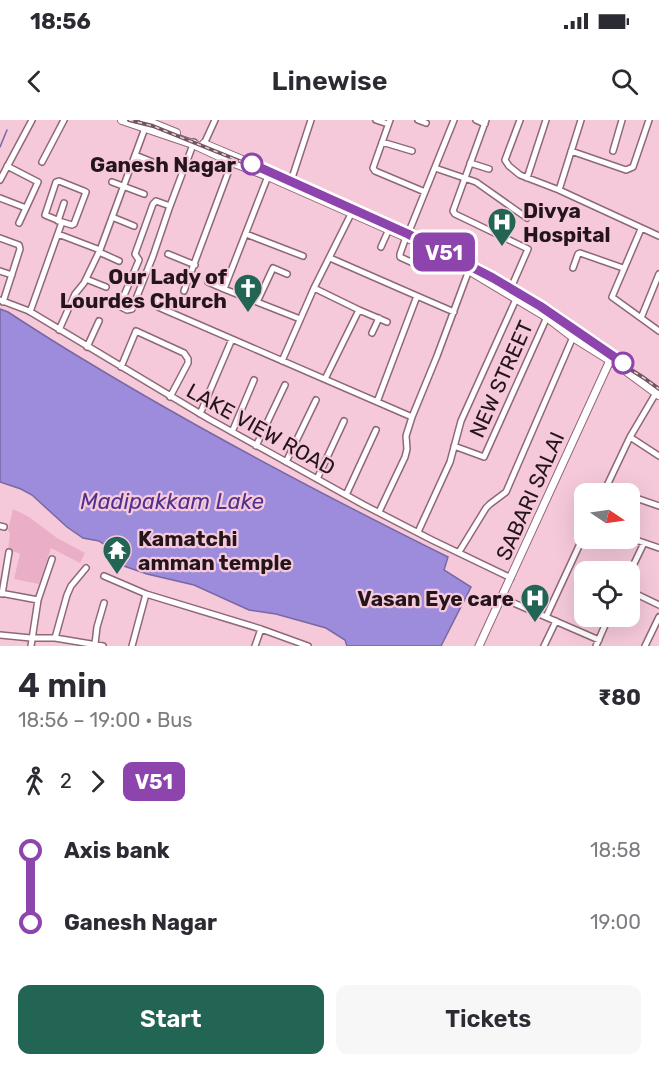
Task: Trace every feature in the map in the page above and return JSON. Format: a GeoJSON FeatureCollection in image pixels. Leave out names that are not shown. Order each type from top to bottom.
{"type":"FeatureCollection","features":[{"type":"Feature","properties":{"kind":"main road"},"geometry":{"type":"LineString","coordinates":[[122,120],[145,124],[194,142],[232,162],[407,235],[511,288],[573,337],[610,358]]}},
{"type":"Feature","properties":{"kind":"main road"},"geometry":{"type":"LineString","coordinates":[[194,142],[229,153],[389,230],[407,235],[518,295],[658,392]]}},
{"type":"Feature","properties":{"kind":"main road","name":"SABARI SALAI"},"geometry":{"type":"LineString","coordinates":[[479,646],[610,358]]}},
{"type":"Feature","properties":{"kind":"street"},"geometry":{"type":"LineString","coordinates":[[0,180],[32,120]]}},
{"type":"Feature","properties":{"kind":"street"},"geometry":{"type":"LineString","coordinates":[[42,162],[64,120]]}},
{"type":"Feature","properties":{"kind":"street"},"geometry":{"type":"LineString","coordinates":[[204,144],[215,120]]}},
{"type":"Feature","properties":{"kind":"street"},"geometry":{"type":"LineString","coordinates":[[291,181],[311,120]]}},
{"type":"Feature","properties":{"kind":"street"},"geometry":{"type":"LineString","coordinates":[[376,120],[389,122],[373,168],[375,171],[425,192]]}},
{"type":"Feature","properties":{"kind":"street"},"geometry":{"type":"LineString","coordinates":[[417,120],[426,123]]}},
{"type":"Feature","properties":{"kind":"street"},"geometry":{"type":"LineString","coordinates":[[424,268],[400,254],[454,120]]}},
{"type":"Feature","properties":{"kind":"street"},"geometry":{"type":"LineString","coordinates":[[476,120],[485,122],[453,211],[528,249],[511,288]]}},
{"type":"Feature","properties":{"kind":"street"},"geometry":{"type":"LineString","coordinates":[[520,120],[505,160],[509,166],[520,175],[559,190],[659,236]]}},
{"type":"Feature","properties":{"kind":"street"},"geometry":{"type":"LineString","coordinates":[[527,178],[546,120]]}},
{"type":"Feature","properties":{"kind":"street"},"geometry":{"type":"LineString","coordinates":[[559,190],[580,120]]}},
{"type":"Feature","properties":{"kind":"street"},"geometry":{"type":"LineString","coordinates":[[613,151],[622,120]]}},
{"type":"Feature","properties":{"kind":"street"},"geometry":{"type":"LineString","coordinates":[[571,151],[627,171],[633,168],[649,120]]}},
{"type":"Feature","properties":{"kind":"street"},"geometry":{"type":"LineString","coordinates":[[59,330],[75,294],[86,279],[99,251],[145,124]]}},
{"type":"Feature","properties":{"kind":"street"},"geometry":{"type":"LineString","coordinates":[[170,206],[156,201],[153,204],[135,254],[139,260],[120,305],[127,310],[132,309],[194,142]]}},
{"type":"Feature","properties":{"kind":"street"},"geometry":{"type":"LineString","coordinates":[[382,142],[412,151]]}},
{"type":"Feature","properties":{"kind":"street"},"geometry":{"type":"LineString","coordinates":[[135,155],[155,163]]}},
{"type":"Feature","properties":{"kind":"street"},"geometry":{"type":"LineString","coordinates":[[184,291],[232,162]]}},
{"type":"Feature","properties":{"kind":"street"},"geometry":{"type":"LineString","coordinates":[[470,163],[489,169]]}},
{"type":"Feature","properties":{"kind":"street"},"geometry":{"type":"LineString","coordinates":[[7,166],[38,182],[19,223]]}},
{"type":"Feature","properties":{"kind":"street"},"geometry":{"type":"LineString","coordinates":[[435,168],[476,182],[527,218]]}},
{"type":"Feature","properties":{"kind":"street"},"geometry":{"type":"LineString","coordinates":[[224,289],[268,176]]}},
{"type":"Feature","properties":{"kind":"street"},"geometry":{"type":"LineString","coordinates":[[59,181],[84,191],[86,195],[74,224],[60,222],[45,215],[56,183],[59,181]]}},
{"type":"Feature","properties":{"kind":"street"},"geometry":{"type":"LineString","coordinates":[[112,182],[144,194]]}},
{"type":"Feature","properties":{"kind":"street"},"geometry":{"type":"LineString","coordinates":[[0,198],[26,208]]}},
{"type":"Feature","properties":{"kind":"street"},"geometry":{"type":"LineString","coordinates":[[30,312],[58,234],[64,203]]}},
{"type":"Feature","properties":{"kind":"street"},"geometry":{"type":"LineString","coordinates":[[282,361],[314,288],[353,211]]}},
{"type":"Feature","properties":{"kind":"street"},"geometry":{"type":"LineString","coordinates":[[112,217],[134,226]]}},
{"type":"Feature","properties":{"kind":"street"},"geometry":{"type":"LineString","coordinates":[[640,229],[612,297],[659,330]]}},
{"type":"Feature","properties":{"kind":"street"},"geometry":{"type":"LineString","coordinates":[[381,248],[389,230]]}},
{"type":"Feature","properties":{"kind":"street"},"geometry":{"type":"LineString","coordinates":[[58,234],[119,261]]}},
{"type":"Feature","properties":{"kind":"street"},"geometry":{"type":"LineString","coordinates":[[246,234],[303,256]]}},
{"type":"Feature","properties":{"kind":"street"},"geometry":{"type":"LineString","coordinates":[[0,238],[19,244],[20,249],[2,301]]}},
{"type":"Feature","properties":{"kind":"street"},"geometry":{"type":"LineString","coordinates":[[573,268],[580,253],[623,268]]}},
{"type":"Feature","properties":{"kind":"street"},"geometry":{"type":"LineString","coordinates":[[168,254],[195,265]]}},
{"type":"Feature","properties":{"kind":"street"},"geometry":{"type":"LineString","coordinates":[[330,258],[454,312]]}},
{"type":"Feature","properties":{"kind":"street"},"geometry":{"type":"LineString","coordinates":[[257,302],[273,268],[287,274]]}},
{"type":"Feature","properties":{"kind":"street"},"geometry":{"type":"LineString","coordinates":[[379,512],[405,457],[406,436],[412,417],[469,270]]}},
{"type":"Feature","properties":{"kind":"street"},"geometry":{"type":"LineString","coordinates":[[0,271],[12,275]]}},
{"type":"Feature","properties":{"kind":"street"},"geometry":{"type":"LineString","coordinates":[[641,318],[659,274]]}},
{"type":"Feature","properties":{"kind":"street"},"geometry":{"type":"LineString","coordinates":[[86,279],[106,287]]}},
{"type":"Feature","properties":{"kind":"street"},"geometry":{"type":"LineString","coordinates":[[208,282],[300,319]]}},
{"type":"Feature","properties":{"kind":"street"},"geometry":{"type":"LineString","coordinates":[[314,288],[387,322]]}},
{"type":"Feature","properties":{"kind":"street"},"geometry":{"type":"LineString","coordinates":[[418,532],[450,462],[461,421],[518,295]]}},
{"type":"Feature","properties":{"kind":"street"},"geometry":{"type":"LineString","coordinates":[[159,296],[156,305],[158,307],[412,417]]}},
{"type":"Feature","properties":{"kind":"street"},"geometry":{"type":"LineString","coordinates":[[377,402],[417,296]]}},
{"type":"Feature","properties":{"kind":"street","name":"LAKE VIEW ROAD"},"geometry":{"type":"LineString","coordinates":[[2,301],[30,312],[170,397],[346,495],[511,578]]}},
{"type":"Feature","properties":{"kind":"street"},"geometry":{"type":"LineString","coordinates":[[325,379],[359,310]]}},
{"type":"Feature","properties":{"kind":"street","name":"NEW STREET"},"geometry":{"type":"LineString","coordinates":[[454,446],[484,457],[547,317]]}},
{"type":"Feature","properties":{"kind":"street"},"geometry":{"type":"LineString","coordinates":[[372,333],[378,318]]}},
{"type":"Feature","properties":{"kind":"street"},"geometry":{"type":"LineString","coordinates":[[87,347],[99,321]]}},
{"type":"Feature","properties":{"kind":"street"},"geometry":{"type":"LineString","coordinates":[[121,367],[136,331],[184,353],[188,363],[170,397]]}},
{"type":"Feature","properties":{"kind":"street"},"geometry":{"type":"LineString","coordinates":[[459,552],[486,508],[506,492],[573,337]]}},
{"type":"Feature","properties":{"kind":"street"},"geometry":{"type":"LineString","coordinates":[[200,414],[232,339]]}},
{"type":"Feature","properties":{"kind":"street"},"geometry":{"type":"LineString","coordinates":[[232,432],[254,380]]}},
{"type":"Feature","properties":{"kind":"street"},"geometry":{"type":"LineString","coordinates":[[256,446],[285,385]]}},
{"type":"Feature","properties":{"kind":"street"},"geometry":{"type":"LineString","coordinates":[[608,483],[630,437],[658,392]]}},
{"type":"Feature","properties":{"kind":"street"},"geometry":{"type":"LineString","coordinates":[[286,462],[316,400]]}},
{"type":"Feature","properties":{"kind":"street"},"geometry":{"type":"LineString","coordinates":[[317,479],[344,421]]}},
{"type":"Feature","properties":{"kind":"street"},"geometry":{"type":"LineString","coordinates":[[346,495],[376,430]]}},
{"type":"Feature","properties":{"kind":"street"},"geometry":{"type":"LineString","coordinates":[[630,437],[659,456]]}},
{"type":"Feature","properties":{"kind":"street"},"geometry":{"type":"LineString","coordinates":[[640,499],[659,506]]}},
{"type":"Feature","properties":{"kind":"street"},"geometry":{"type":"LineString","coordinates":[[640,542],[659,548]]}},
{"type":"Feature","properties":{"kind":"street"},"geometry":{"type":"LineString","coordinates":[[635,561],[644,543]]}},
{"type":"Feature","properties":{"kind":"street"},"geometry":{"type":"LineString","coordinates":[[546,617],[578,549]]}},
{"type":"Feature","properties":{"kind":"street"},"geometry":{"type":"LineString","coordinates":[[9,552],[1,594],[38,600]]}},
{"type":"Feature","properties":{"kind":"street"},"geometry":{"type":"LineString","coordinates":[[30,646],[38,600],[52,559]]}},
{"type":"Feature","properties":{"kind":"street"},"geometry":{"type":"LineString","coordinates":[[55,638],[67,595],[71,586],[86,568]]}},
{"type":"Feature","properties":{"kind":"street"},"geometry":{"type":"LineString","coordinates":[[104,576],[146,594],[261,629],[308,646]]}},
{"type":"Feature","properties":{"kind":"street"},"geometry":{"type":"LineString","coordinates":[[132,646],[146,594]]}},
{"type":"Feature","properties":{"kind":"street"},"geometry":{"type":"LineString","coordinates":[[640,596],[659,605]]}},
{"type":"Feature","properties":{"kind":"street"},"geometry":{"type":"LineString","coordinates":[[502,598],[556,621],[597,643],[604,627]]}},
{"type":"Feature","properties":{"kind":"street"},"geometry":{"type":"LineString","coordinates":[[95,644],[104,603]]}},
{"type":"Feature","properties":{"kind":"street"},"geometry":{"type":"LineString","coordinates":[[645,646],[659,617]]}},
{"type":"Feature","properties":{"kind":"street"},"geometry":{"type":"LineString","coordinates":[[544,646],[556,621]]}},
{"type":"Feature","properties":{"kind":"street"},"geometry":{"type":"LineString","coordinates":[[255,646],[261,629]]}},
{"type":"Feature","properties":{"kind":"street"},"geometry":{"type":"LineString","coordinates":[[0,635],[32,639],[55,638],[78,644],[103,646]]}},
{"type":"Feature","properties":{"kind":"shaded area"},"geometry":{"type":"Polygon","coordinates":[[[13,509],[29,517],[57,538],[85,553],[80,563],[51,548],[39,584],[14,579],[20,554],[8,549],[10,534],[8,530],[13,509]]]}},
{"type":"Feature","properties":{"kind":"water","name":"Madipakkam Lake"},"geometry":{"type":"Polygon","coordinates":[[[0,309],[220,438],[448,557],[444,570],[471,587],[441,646],[347,646],[345,640],[326,628],[276,614],[249,610],[194,585],[124,566],[111,549],[99,541],[83,538],[67,527],[32,495],[0,482],[0,309]]]}},
{"type":"Feature","properties":{"kind":"waterway"},"geometry":{"type":"LineString","coordinates":[[0,147],[7,130]]}},
{"type":"Feature","properties":{"kind":"railway"},"geometry":{"type":"LineString","coordinates":[[129,120],[153,126],[252,166],[439,247],[659,389]]}},
{"type":"Feature","properties":{"kind":"bus line","name":"V51"},"geometry":{"type":"LineString","coordinates":[[252,164],[354,208],[493,278],[540,306],[623,363]]}},
{"type":"Feature","properties":{"kind":"place","name":"Ganesh Nagar"},"geometry":{"type":"Point","coordinates":[252,164]}},
{"type":"Feature","properties":{"kind":"place","name":"Divya Hospital"},"geometry":{"type":"Point","coordinates":[502,248]}},
{"type":"Feature","properties":{"kind":"place","name":"Our Lady of Lourdes Church"},"geometry":{"type":"Point","coordinates":[248,314]}},
{"type":"Feature","properties":{"kind":"place","name":"Kamatchi amman temple"},"geometry":{"type":"Point","coordinates":[117,576]}},
{"type":"Feature","properties":{"kind":"place","name":"Vasan Eye care"},"geometry":{"type":"Point","coordinates":[535,624]}}]}
